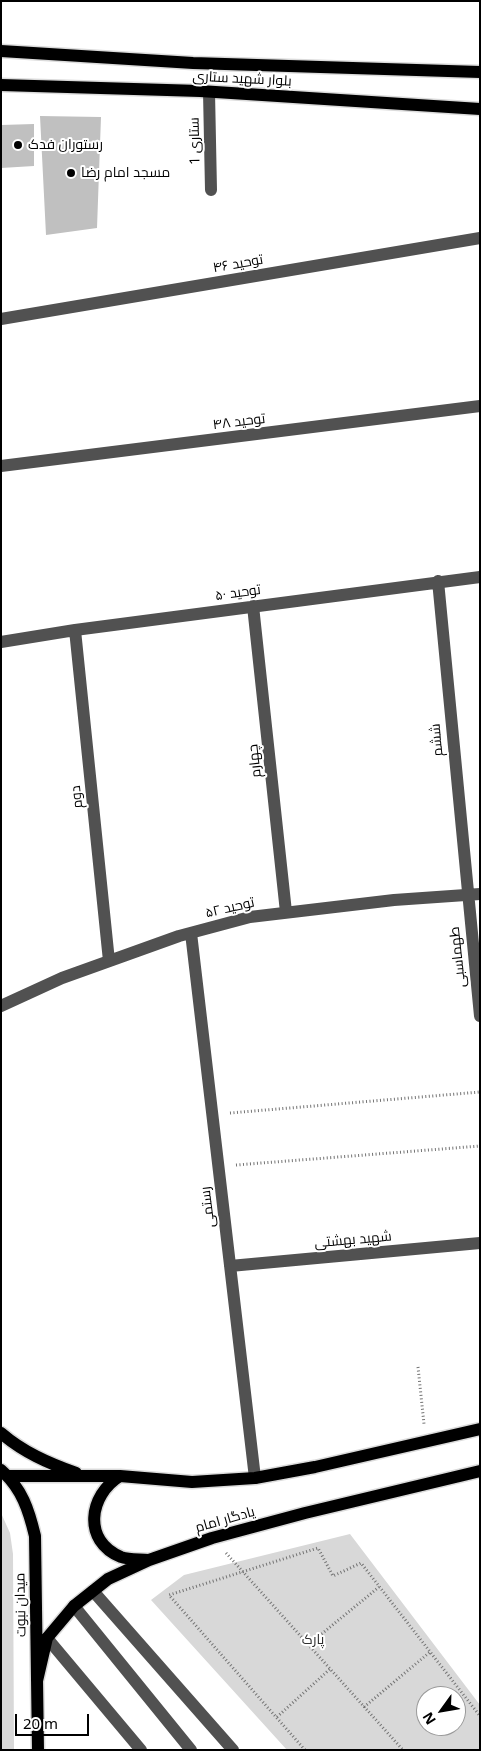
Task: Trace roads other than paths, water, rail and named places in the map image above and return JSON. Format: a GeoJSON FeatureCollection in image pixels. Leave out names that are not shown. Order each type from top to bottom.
{"type":"FeatureCollection","features":[{"type":"Feature","properties":{"kind":"main road","name":"بلوار شهید ستاری"},"geometry":{"type":"LineString","coordinates":[[1,51],[193,63],[480,72]]}},
{"type":"Feature","properties":{"kind":"main road","name":"بلوار شهید ستاری"},"geometry":{"type":"LineString","coordinates":[[1,85],[209,92],[480,109]]}},
{"type":"Feature","properties":{"kind":"main road"},"geometry":{"type":"LineString","coordinates":[[5,1473],[120,1476],[192,1482],[254,1478],[315,1467],[480,1429]]}},
{"type":"Feature","properties":{"kind":"main road"},"geometry":{"type":"LineString","coordinates":[[1,1432],[11,1441],[43,1460],[85,1476]]}},
{"type":"Feature","properties":{"kind":"main road","name":"یادگار امام"},"geometry":{"type":"LineString","coordinates":[[37,1681],[47,1638],[74,1606],[108,1579],[149,1560],[212,1538],[480,1471]]}},
{"type":"Feature","properties":{"kind":"main road","name":"میدان نبوت"},"geometry":{"type":"LineString","coordinates":[[5,1473],[27,1504],[35,1536],[38,1750]]}},
{"type":"Feature","properties":{"kind":"main road"},"geometry":{"type":"LineString","coordinates":[[120,1476],[110,1482],[96,1502],[94,1516],[96,1531],[102,1543],[112,1552],[123,1558],[149,1560]]}},
{"type":"Feature","properties":{"kind":"street","name":"ستاری 1"},"geometry":{"type":"LineString","coordinates":[[209,92],[211,190]]}},
{"type":"Feature","properties":{"kind":"street","name":"توحید ۴۶"},"geometry":{"type":"LineString","coordinates":[[1,319],[480,238]]}},
{"type":"Feature","properties":{"kind":"street","name":"توحید ۴۸"},"geometry":{"type":"LineString","coordinates":[[1,466],[480,406]]}},
{"type":"Feature","properties":{"kind":"street","name":"توحید ۵۰"},"geometry":{"type":"LineString","coordinates":[[1,642],[75,630],[480,576]]}},
{"type":"Feature","properties":{"kind":"street","name":"ششم"},"geometry":{"type":"LineString","coordinates":[[438,581],[466,895]]}},
{"type":"Feature","properties":{"kind":"street","name":"چهارم"},"geometry":{"type":"LineString","coordinates":[[253,606],[286,912]]}},
{"type":"Feature","properties":{"kind":"street","name":"دوم"},"geometry":{"type":"LineString","coordinates":[[75,630],[109,961]]}},
{"type":"Feature","properties":{"kind":"street","name":"توحید ۵۲"},"geometry":{"type":"LineString","coordinates":[[1,1006],[62,978],[109,961],[191,932],[250,917],[394,900],[480,894]]}},
{"type":"Feature","properties":{"kind":"street","name":"طهماسبی"},"geometry":{"type":"LineString","coordinates":[[466,895],[480,1016]]}},
{"type":"Feature","properties":{"kind":"street","name":"رستمی"},"geometry":{"type":"LineString","coordinates":[[191,932],[254,1478]]}},
{"type":"Feature","properties":{"kind":"street","name":"شهید بهشتی"},"geometry":{"type":"LineString","coordinates":[[230,1266],[480,1243]]}},
{"type":"Feature","properties":{"kind":"street"},"geometry":{"type":"LineString","coordinates":[[93,1591],[233,1750]]}},
{"type":"Feature","properties":{"kind":"street"},"geometry":{"type":"LineString","coordinates":[[74,1606],[191,1750]]}},
{"type":"Feature","properties":{"kind":"street"},"geometry":{"type":"LineString","coordinates":[[47,1638],[141,1750]]}},
{"type":"Feature","properties":{"kind":"place","name":"رستوران فدک"},"geometry":{"type":"Point","coordinates":[18,145]}},
{"type":"Feature","properties":{"kind":"place","name":"مسجد امام رضا"},"geometry":{"type":"Point","coordinates":[71,173]}},
{"type":"Feature","properties":{"kind":"park label","name":"پارک"},"geometry":{"type":"Point","coordinates":[313,1640]}}]}
